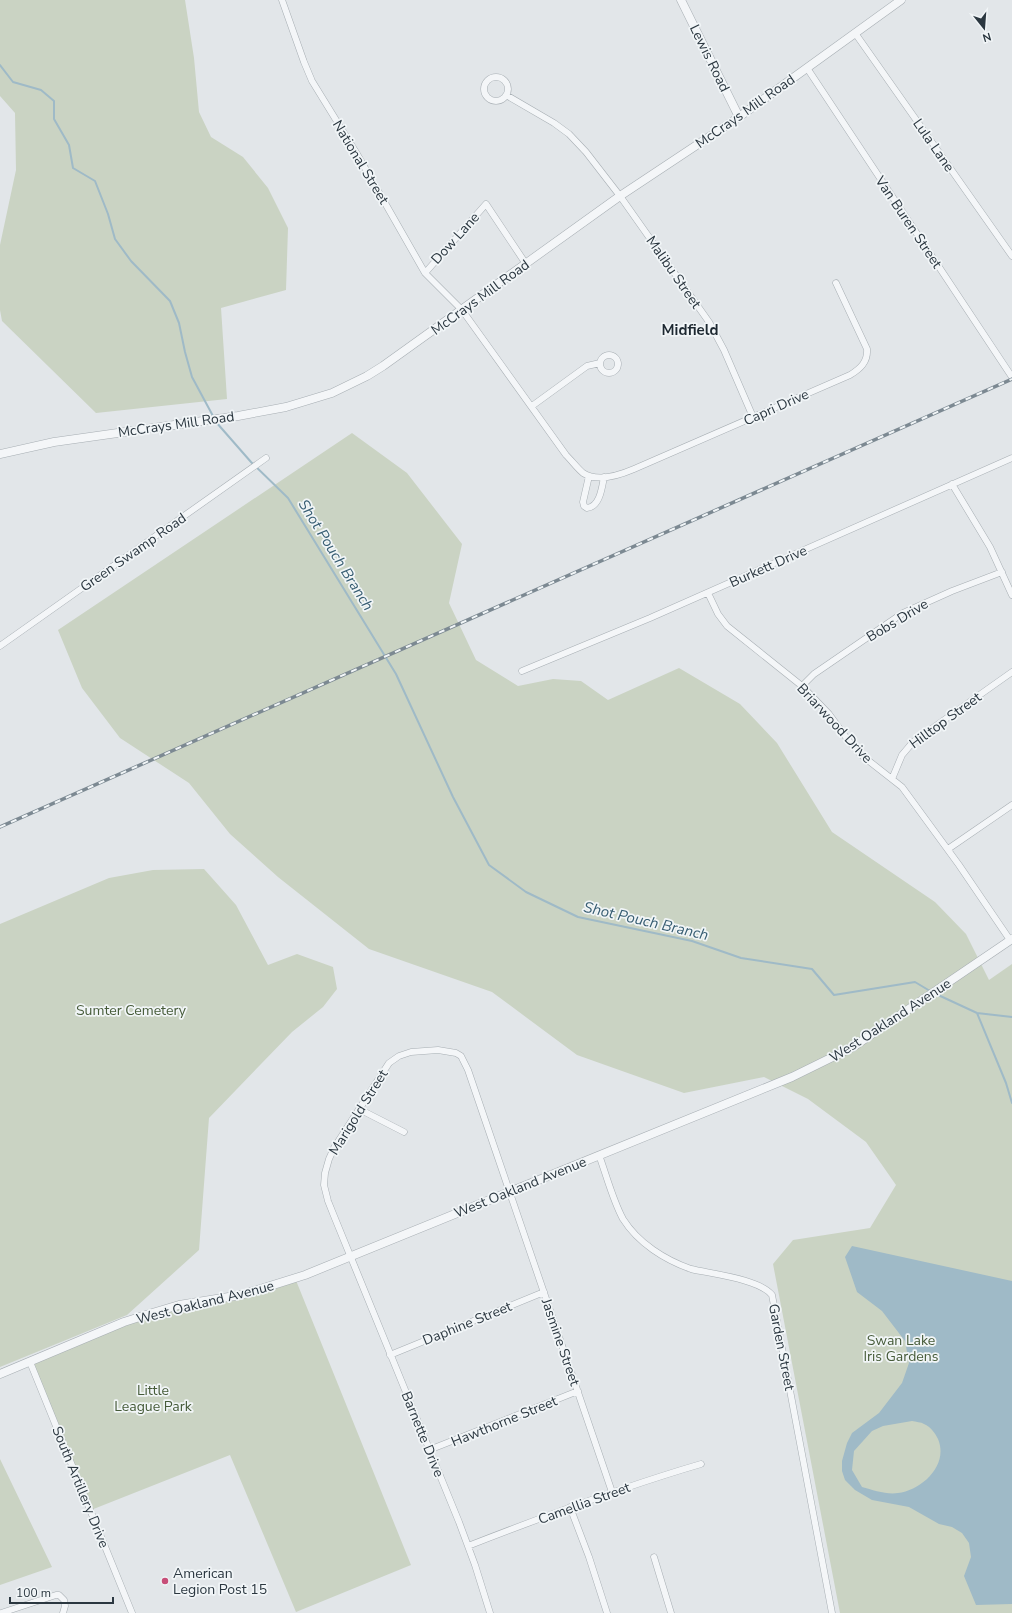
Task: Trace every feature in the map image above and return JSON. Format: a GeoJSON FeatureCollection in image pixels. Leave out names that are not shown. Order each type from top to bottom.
{"type":"FeatureCollection","features":[{"type":"Feature","properties":{"kind":"street","name":"National Street"},"geometry":{"type":"LineString","coordinates":[[282,0],[312,81],[357,154],[425,273],[462,310]]}},
{"type":"Feature","properties":{"kind":"street","name":"Lewis Road"},"geometry":{"type":"LineString","coordinates":[[681,0],[739,117]]}},
{"type":"Feature","properties":{"kind":"street","name":"McCrays Mill Road"},"geometry":{"type":"LineString","coordinates":[[0,454],[54,442],[238,416],[286,407],[332,392],[352,383],[383,366],[620,196],[739,117],[901,0]]}},
{"type":"Feature","properties":{"kind":"street","name":"Lula Lane"},"geometry":{"type":"LineString","coordinates":[[855,33],[1012,256]]}},
{"type":"Feature","properties":{"kind":"street","name":"Van Buren Street"},"geometry":{"type":"LineString","coordinates":[[807,68],[1012,377]]}},
{"type":"Feature","properties":{"kind":"street"},"geometry":{"type":"LineString","coordinates":[[494,77],[503,79],[508,88],[506,94],[500,100],[490,100],[484,92],[485,82],[494,77]]}},
{"type":"Feature","properties":{"kind":"street","name":"Malibu Street"},"geometry":{"type":"LineString","coordinates":[[506,94],[554,122],[569,134],[586,152],[620,196],[709,322],[724,350],[753,417]]}},
{"type":"Feature","properties":{"kind":"street","name":"Dow Lane"},"geometry":{"type":"LineString","coordinates":[[425,273],[486,204],[526,264]]}},
{"type":"Feature","properties":{"kind":"street","name":"Capri Drive"},"geometry":{"type":"LineString","coordinates":[[462,310],[566,455],[580,470],[590,476],[604,478],[634,470],[850,375],[857,370],[866,360],[867,355],[864,342],[836,283]]}},
{"type":"Feature","properties":{"kind":"street"},"geometry":{"type":"LineString","coordinates":[[532,406],[587,366],[600,363]]}},
{"type":"Feature","properties":{"kind":"street","name":"Green Swamp Road"},"geometry":{"type":"LineString","coordinates":[[0,646],[266,458]]}},
{"type":"Feature","properties":{"kind":"street","name":"Burkett Drive"},"geometry":{"type":"LineString","coordinates":[[522,671],[708,593],[1012,458]]}},
{"type":"Feature","properties":{"kind":"street"},"geometry":{"type":"LineString","coordinates":[[590,476],[583,502],[584,506],[587,508],[594,506],[596,503],[604,478]]}},
{"type":"Feature","properties":{"kind":"street"},"geometry":{"type":"LineString","coordinates":[[952,484],[987,542],[1012,595]]}},
{"type":"Feature","properties":{"kind":"street","name":"Bobs Drive"},"geometry":{"type":"LineString","coordinates":[[802,686],[814,674],[903,614],[939,596],[1002,572]]}},
{"type":"Feature","properties":{"kind":"street","name":"Briarwood Drive"},"geometry":{"type":"LineString","coordinates":[[708,593],[718,614],[727,626],[802,686],[829,714],[855,749],[909,795],[1011,940]]}},
{"type":"Feature","properties":{"kind":"street","name":"Hilltop Street"},"geometry":{"type":"LineString","coordinates":[[892,779],[902,755],[913,742],[1012,672]]}},
{"type":"Feature","properties":{"kind":"street"},"geometry":{"type":"LineString","coordinates":[[948,849],[1012,805]]}},
{"type":"Feature","properties":{"kind":"street","name":"West Oakland Avenue"},"geometry":{"type":"LineString","coordinates":[[0,1374],[124,1322],[179,1305],[241,1295],[305,1274],[818,1065],[853,1047],[1011,940]]}},
{"type":"Feature","properties":{"kind":"street","name":"Marigold Street"},"geometry":{"type":"LineString","coordinates":[[350,1256],[328,1201],[324,1185],[326,1167],[334,1148],[359,1108],[386,1067],[399,1056],[411,1052],[438,1050],[456,1053],[461,1056],[468,1070],[509,1192]]}},
{"type":"Feature","properties":{"kind":"street"},"geometry":{"type":"LineString","coordinates":[[359,1108],[404,1132]]}},
{"type":"Feature","properties":{"kind":"street","name":"Garden Street"},"geometry":{"type":"LineString","coordinates":[[599,1155],[622,1217],[630,1229],[641,1240],[666,1258],[682,1266],[692,1270],[757,1284],[769,1291],[772,1295],[832,1613]]}},
{"type":"Feature","properties":{"kind":"street","name":"Jasmine Street"},"geometry":{"type":"LineString","coordinates":[[509,1192],[612,1492]]}},
{"type":"Feature","properties":{"kind":"street","name":"Barnette Drive"},"geometry":{"type":"LineString","coordinates":[[350,1256],[468,1546],[490,1613]]}},
{"type":"Feature","properties":{"kind":"street","name":"Daphine Street"},"geometry":{"type":"LineString","coordinates":[[390,1355],[544,1292]]}},
{"type":"Feature","properties":{"kind":"street","name":"South Artillery Drive"},"geometry":{"type":"LineString","coordinates":[[30,1362],[132,1613]]}},
{"type":"Feature","properties":{"kind":"street","name":"Hawthorne Street"},"geometry":{"type":"LineString","coordinates":[[429,1450],[578,1391]]}},
{"type":"Feature","properties":{"kind":"street","name":"Camellia Street"},"geometry":{"type":"LineString","coordinates":[[468,1546],[612,1492],[701,1464]]}},
{"type":"Feature","properties":{"kind":"street"},"geometry":{"type":"LineString","coordinates":[[570,1507],[589,1557],[607,1613]]}},
{"type":"Feature","properties":{"kind":"street"},"geometry":{"type":"LineString","coordinates":[[654,1557],[671,1613]]}},
{"type":"Feature","properties":{"kind":"street"},"geometry":{"type":"LineString","coordinates":[[1,1613],[49,1596],[59,1595],[64,1600],[65,1606],[63,1613]]}},
{"type":"Feature","properties":{"kind":"green space"},"geometry":{"type":"Polygon","coordinates":[[[0,0],[185,0],[194,58],[199,112],[211,137],[243,157],[268,188],[288,228],[286,290],[221,308],[227,399],[96,413],[2,321],[0,310],[0,245],[16,170],[15,113],[0,96],[0,0]]]}},
{"type":"Feature","properties":{"kind":"green space","name":"Swan Lake Iris Gardens"},"geometry":{"type":"Polygon","coordinates":[[[352,433],[407,473],[462,544],[449,603],[476,660],[518,686],[553,679],[581,681],[608,700],[679,668],[740,704],[777,743],[832,832],[935,902],[966,934],[989,980],[1012,964],[1012,1613],[840,1613],[773,1264],[793,1240],[870,1228],[896,1185],[866,1142],[808,1099],[764,1077],[684,1093],[577,1055],[492,992],[369,949],[278,877],[230,834],[189,783],[120,738],[82,688],[58,630],[352,433]]]}},
{"type":"Feature","properties":{"kind":"green space","name":"Sumter Cemetery"},"geometry":{"type":"Polygon","coordinates":[[[204,869],[236,905],[268,965],[297,954],[333,967],[337,989],[323,1007],[292,1032],[209,1118],[199,1250],[127,1315],[0,1367],[0,924],[109,878],[153,870],[204,869]]]}},
{"type":"Feature","properties":{"kind":"green space","name":"Little League Park"},"geometry":{"type":"Polygon","coordinates":[[[295,1278],[411,1565],[296,1612],[230,1455],[91,1510],[30,1362],[124,1322],[193,1303],[295,1278]]]}},
{"type":"Feature","properties":{"kind":"green space"},"geometry":{"type":"Polygon","coordinates":[[[0,1459],[52,1567],[0,1585],[0,1459]]]}},
{"type":"Feature","properties":{"kind":"water"},"geometry":{"type":"Polygon","coordinates":[[[852,1246],[1012,1281],[1012,1604],[976,1605],[964,1576],[971,1557],[969,1543],[962,1533],[952,1527],[939,1524],[909,1507],[872,1500],[855,1490],[845,1480],[842,1471],[842,1461],[847,1443],[852,1433],[879,1413],[902,1383],[909,1363],[905,1341],[882,1311],[857,1292],[845,1257],[852,1246]],[[912,1421],[883,1426],[872,1431],[854,1451],[852,1470],[862,1487],[885,1493],[898,1493],[916,1487],[931,1475],[937,1467],[940,1458],[938,1439],[929,1427],[912,1421]]]}},
{"type":"Feature","properties":{"kind":"waterway","name":"Shot Pouch Branch"},"geometry":{"type":"LineString","coordinates":[[0,65],[13,82],[41,90],[54,101],[54,119],[69,145],[73,168],[95,181],[108,214],[115,239],[131,261],[170,301],[179,323],[192,377],[213,416]]}},
{"type":"Feature","properties":{"kind":"waterway","name":"Shot Pouch Branch"},"geometry":{"type":"LineString","coordinates":[[216,422],[251,462],[288,498],[396,674],[453,797],[489,865],[526,892],[578,917],[692,941],[741,958],[812,969],[834,995],[915,982],[930,991]]}},
{"type":"Feature","properties":{"kind":"waterway"},"geometry":{"type":"LineString","coordinates":[[936,994],[977,1013],[1012,1017]]}},
{"type":"Feature","properties":{"kind":"waterway","name":"Shot Pouch Branch"},"geometry":{"type":"LineString","coordinates":[[977,1013],[1006,1083],[1012,1103]]}},
{"type":"Feature","properties":{"kind":"railway"},"geometry":{"type":"LineString","coordinates":[[0,827],[1012,379]]}},
{"type":"Feature","properties":{"kind":"place","name":"American Legion Post 15"},"geometry":{"type":"Point","coordinates":[165,1581]}},
{"type":"Feature","properties":{"kind":"district","name":"Midfield"},"geometry":{"type":"Point","coordinates":[690,330]}}]}
